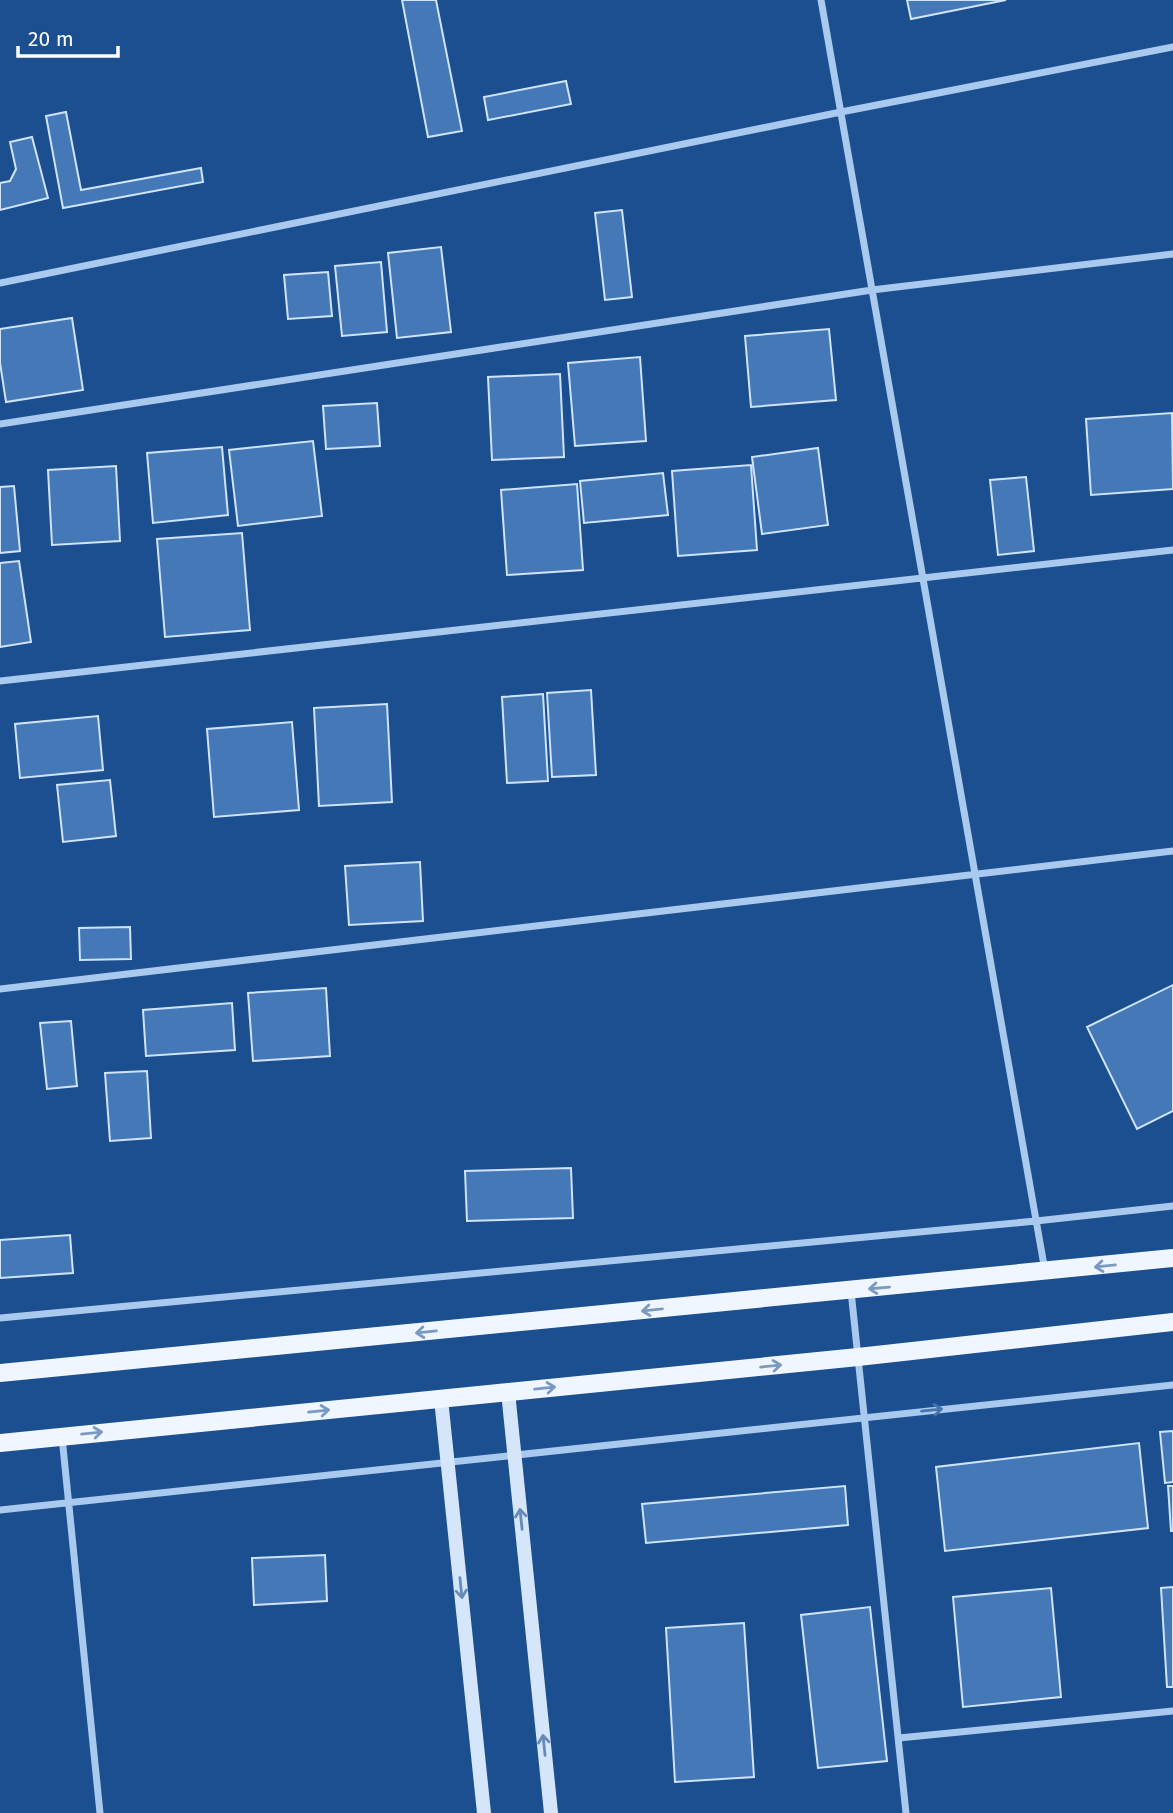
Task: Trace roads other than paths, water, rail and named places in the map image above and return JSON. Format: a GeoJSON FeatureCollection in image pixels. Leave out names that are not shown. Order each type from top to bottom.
{"type":"FeatureCollection","features":[{"type":"Feature","properties":{"kind":"main road"},"geometry":{"type":"LineString","coordinates":[[0,1373],[1173,1258]]}},
{"type":"Feature","properties":{"kind":"main road"},"geometry":{"type":"LineString","coordinates":[[0,1443],[858,1357],[1173,1322]]}},
{"type":"Feature","properties":{"kind":"main road"},"geometry":{"type":"LineString","coordinates":[[508,1392],[551,1813]]}},
{"type":"Feature","properties":{"kind":"main road"},"geometry":{"type":"LineString","coordinates":[[441,1398],[484,1813]]}},
{"type":"Feature","properties":{"kind":"street"},"geometry":{"type":"LineString","coordinates":[[821,0],[1045,1272]]}},
{"type":"Feature","properties":{"kind":"street"},"geometry":{"type":"LineString","coordinates":[[0,283],[1173,47]]}},
{"type":"Feature","properties":{"kind":"street"},"geometry":{"type":"LineString","coordinates":[[0,424],[872,290],[1173,254]]}},
{"type":"Feature","properties":{"kind":"street"},"geometry":{"type":"LineString","coordinates":[[0,681],[1173,550]]}},
{"type":"Feature","properties":{"kind":"street"},"geometry":{"type":"LineString","coordinates":[[0,989],[1173,852]]}},
{"type":"Feature","properties":{"kind":"street"},"geometry":{"type":"LineString","coordinates":[[0,1318],[1173,1206]]}},
{"type":"Feature","properties":{"kind":"street"},"geometry":{"type":"LineString","coordinates":[[851,1290],[906,1813]]}},
{"type":"Feature","properties":{"kind":"street"},"geometry":{"type":"LineString","coordinates":[[0,1510],[1173,1385]]}},
{"type":"Feature","properties":{"kind":"street"},"geometry":{"type":"LineString","coordinates":[[62,1436],[100,1813]]}},
{"type":"Feature","properties":{"kind":"street"},"geometry":{"type":"LineString","coordinates":[[899,1738],[1173,1711]]}}]}
